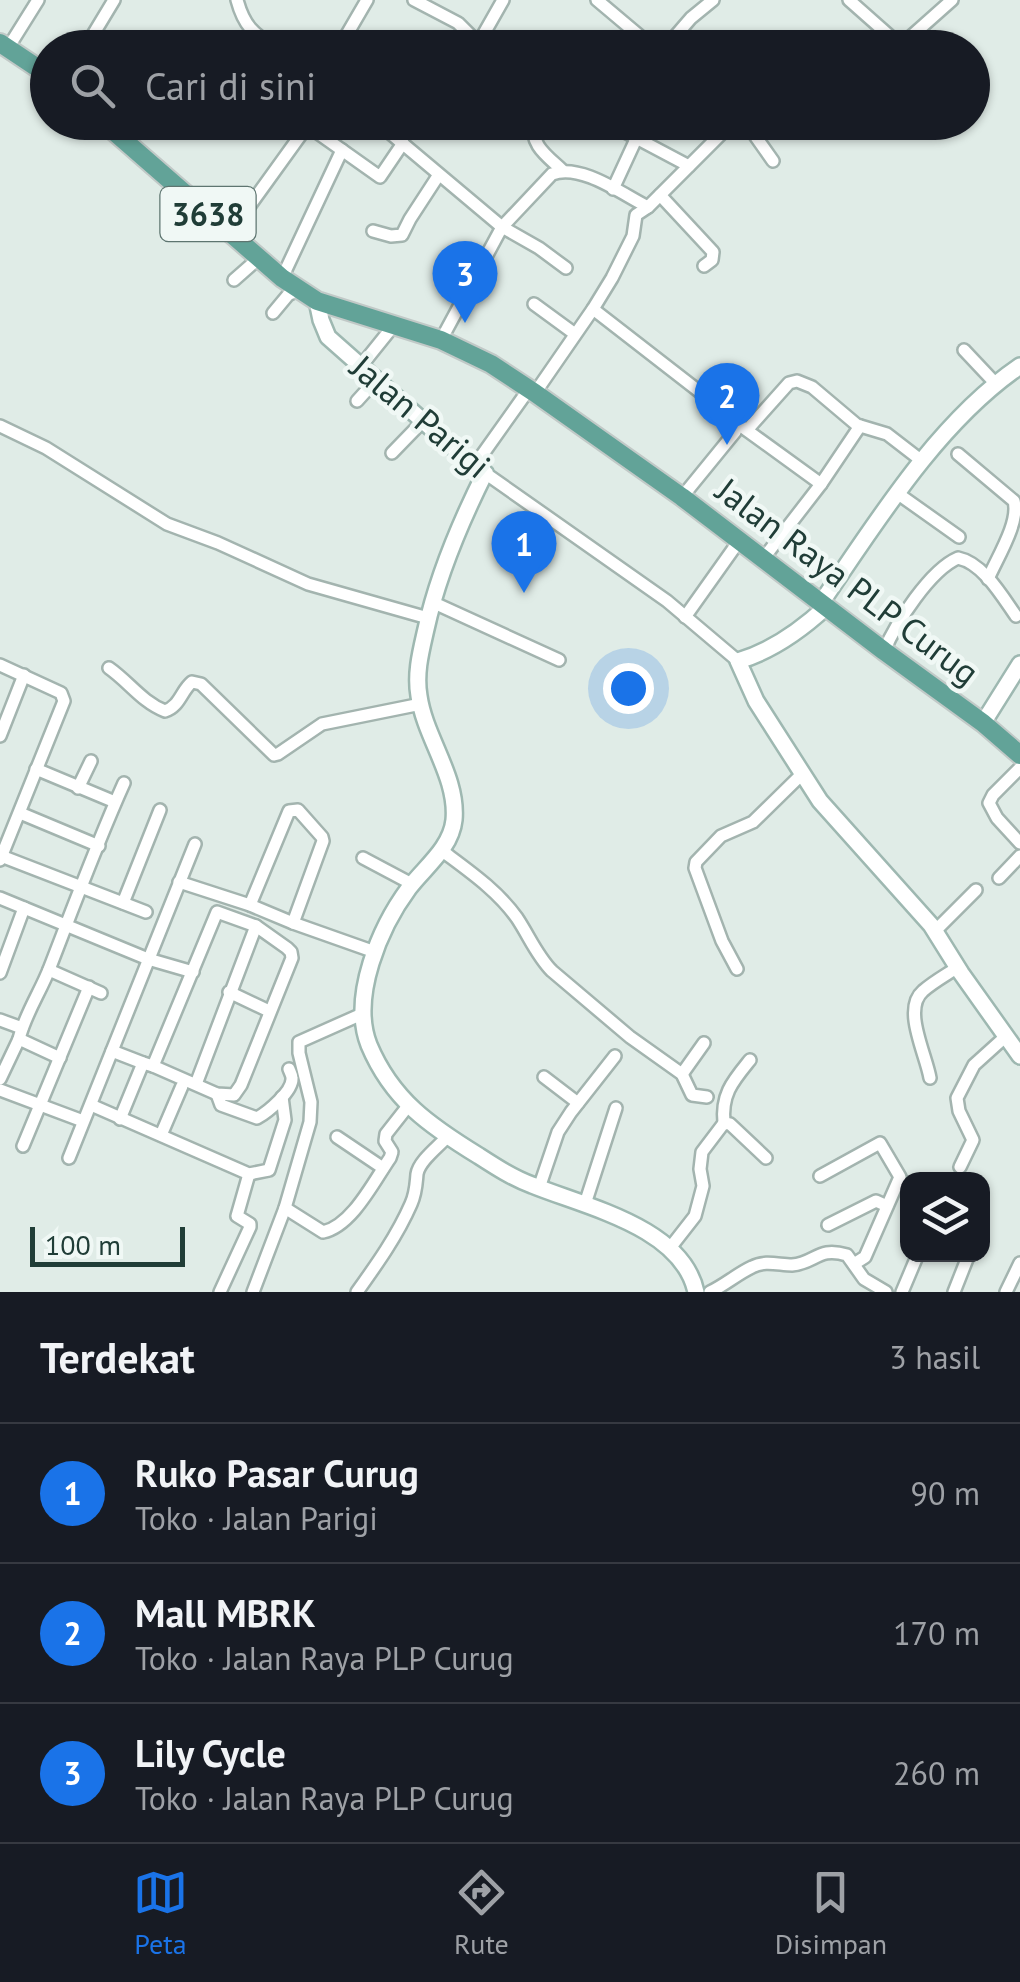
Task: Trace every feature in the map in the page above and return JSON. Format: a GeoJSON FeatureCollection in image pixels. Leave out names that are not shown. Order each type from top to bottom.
{"type":"FeatureCollection","features":[{"type":"Feature","properties":{"kind":"main road"},"geometry":{"type":"LineString","coordinates":[[4,45],[30,63]]}},
{"type":"Feature","properties":{"kind":"main road","name":"3638"},"geometry":{"type":"LineString","coordinates":[[124,140],[282,278],[317,300]]}},
{"type":"Feature","properties":{"kind":"main road","name":"Jalan Raya PLP Curug"},"geometry":{"type":"LineString","coordinates":[[317,300],[441,340],[491,364],[682,497],[1020,754]]}},
{"type":"Feature","properties":{"kind":"street"},"geometry":{"type":"LineString","coordinates":[[4,45],[38,0]]}},
{"type":"Feature","properties":{"kind":"street"},"geometry":{"type":"LineString","coordinates":[[96,30],[114,0]]}},
{"type":"Feature","properties":{"kind":"street"},"geometry":{"type":"LineString","coordinates":[[350,30],[367,0]]}},
{"type":"Feature","properties":{"kind":"street"},"geometry":{"type":"LineString","coordinates":[[414,0],[464,30]]}},
{"type":"Feature","properties":{"kind":"street"},"geometry":{"type":"LineString","coordinates":[[486,30],[503,0]]}},
{"type":"Feature","properties":{"kind":"street"},"geometry":{"type":"LineString","coordinates":[[596,0],[632,30]]}},
{"type":"Feature","properties":{"kind":"street"},"geometry":{"type":"LineString","coordinates":[[681,30],[712,0]]}},
{"type":"Feature","properties":{"kind":"street"},"geometry":{"type":"LineString","coordinates":[[848,0],[881,30]]}},
{"type":"Feature","properties":{"kind":"street"},"geometry":{"type":"LineString","coordinates":[[919,30],[952,0]]}},
{"type":"Feature","properties":{"kind":"street"},"geometry":{"type":"LineString","coordinates":[[242,3],[243,20],[251,30]]}},
{"type":"Feature","properties":{"kind":"street"},"geometry":{"type":"LineString","coordinates":[[230,233],[297,140]]}},
{"type":"Feature","properties":{"kind":"street"},"geometry":{"type":"LineString","coordinates":[[329,140],[380,176],[403,143]]}},
{"type":"Feature","properties":{"kind":"street"},"geometry":{"type":"LineString","coordinates":[[399,140],[502,228],[566,268]]}},
{"type":"Feature","properties":{"kind":"street"},"geometry":{"type":"LineString","coordinates":[[534,140],[562,170],[587,176],[648,207]]}},
{"type":"Feature","properties":{"kind":"street"},"geometry":{"type":"LineString","coordinates":[[612,189],[636,140]]}},
{"type":"Feature","properties":{"kind":"street"},"geometry":{"type":"LineString","coordinates":[[642,140],[689,166]]}},
{"type":"Feature","properties":{"kind":"street"},"geometry":{"type":"LineString","coordinates":[[696,1292],[692,1274],[655,1236],[506,1173],[447,1137],[408,1106],[370,1046],[362,1014],[375,952],[400,900],[441,850],[454,824],[453,800],[420,704],[418,672],[432,602],[480,469],[593,310],[628,245],[636,215],[715,140]]}},
{"type":"Feature","properties":{"kind":"street"},"geometry":{"type":"LineString","coordinates":[[761,140],[773,161]]}},
{"type":"Feature","properties":{"kind":"street"},"geometry":{"type":"LineString","coordinates":[[282,278],[342,150]]}},
{"type":"Feature","properties":{"kind":"street"},"geometry":{"type":"LineString","coordinates":[[441,340],[502,228],[552,174],[562,170]]}},
{"type":"Feature","properties":{"kind":"street"},"geometry":{"type":"LineString","coordinates":[[373,231],[402,235],[438,176]]}},
{"type":"Feature","properties":{"kind":"street"},"geometry":{"type":"LineString","coordinates":[[660,195],[713,252],[712,260],[704,266]]}},
{"type":"Feature","properties":{"kind":"street"},"geometry":{"type":"LineString","coordinates":[[234,280],[258,258]]}},
{"type":"Feature","properties":{"kind":"street"},"geometry":{"type":"LineString","coordinates":[[273,314],[288,295],[299,289]]}},
{"type":"Feature","properties":{"kind":"street","name":"Jalan Parigi"},"geometry":{"type":"LineString","coordinates":[[317,300],[328,337],[422,421],[480,469],[686,617],[738,661],[756,701],[802,774],[834,817],[935,931],[1020,1056]]}},
{"type":"Feature","properties":{"kind":"street"},"geometry":{"type":"LineString","coordinates":[[534,304],[575,334]]}},
{"type":"Feature","properties":{"kind":"street"},"geometry":{"type":"LineString","coordinates":[[593,310],[821,484]]}},
{"type":"Feature","properties":{"kind":"street"},"geometry":{"type":"LineString","coordinates":[[361,366],[394,325]]}},
{"type":"Feature","properties":{"kind":"street"},"geometry":{"type":"LineString","coordinates":[[964,350],[996,384]]}},
{"type":"Feature","properties":{"kind":"street"},"geometry":{"type":"LineString","coordinates":[[738,661],[791,636],[824,605],[922,461],[980,397],[1020,366]]}},
{"type":"Feature","properties":{"kind":"street"},"geometry":{"type":"LineString","coordinates":[[358,401],[376,380]]}},
{"type":"Feature","properties":{"kind":"street"},"geometry":{"type":"LineString","coordinates":[[682,497],[735,432],[789,382],[812,387],[860,426],[887,434],[922,461]]}},
{"type":"Feature","properties":{"kind":"street"},"geometry":{"type":"LineString","coordinates":[[392,452],[422,421]]}},
{"type":"Feature","properties":{"kind":"street"},"geometry":{"type":"LineString","coordinates":[[0,426],[46,448],[167,524],[308,584],[428,618]]}},
{"type":"Feature","properties":{"kind":"street"},"geometry":{"type":"LineString","coordinates":[[763,559],[860,426]]}},
{"type":"Feature","properties":{"kind":"street"},"geometry":{"type":"LineString","coordinates":[[958,454],[1014,501],[1018,510],[988,579]]}},
{"type":"Feature","properties":{"kind":"street"},"geometry":{"type":"LineString","coordinates":[[897,493],[959,537]]}},
{"type":"Feature","properties":{"kind":"street"},"geometry":{"type":"LineString","coordinates":[[686,617],[740,541]]}},
{"type":"Feature","properties":{"kind":"street"},"geometry":{"type":"LineString","coordinates":[[884,652],[893,630],[916,598],[958,558],[970,562],[988,579],[1016,616]]}},
{"type":"Feature","properties":{"kind":"street"},"geometry":{"type":"LineString","coordinates":[[432,602],[559,660]]}},
{"type":"Feature","properties":{"kind":"street"},"geometry":{"type":"LineString","coordinates":[[983,723],[1020,664]]}},
{"type":"Feature","properties":{"kind":"street"},"geometry":{"type":"LineString","coordinates":[[0,665],[64,696],[1,858],[146,912]]}},
{"type":"Feature","properties":{"kind":"street"},"geometry":{"type":"LineString","coordinates":[[109,668],[141,697],[165,711],[173,708],[188,684],[202,684],[274,755],[325,724],[420,704]]}},
{"type":"Feature","properties":{"kind":"street"},"geometry":{"type":"LineString","coordinates":[[0,736],[4,714],[24,675]]}},
{"type":"Feature","properties":{"kind":"street"},"geometry":{"type":"LineString","coordinates":[[78,788],[91,761]]}},
{"type":"Feature","properties":{"kind":"street"},"geometry":{"type":"LineString","coordinates":[[1020,768],[989,803],[1020,843]]}},
{"type":"Feature","properties":{"kind":"street"},"geometry":{"type":"LineString","coordinates":[[36,769],[115,802]]}},
{"type":"Feature","properties":{"kind":"street"},"geometry":{"type":"LineString","coordinates":[[737,969],[722,941],[696,862],[721,836],[752,822],[802,774]]}},
{"type":"Feature","properties":{"kind":"street"},"geometry":{"type":"LineString","coordinates":[[0,1079],[50,970],[124,783]]}},
{"type":"Feature","properties":{"kind":"street"},"geometry":{"type":"LineString","coordinates":[[123,903],[160,810]]}},
{"type":"Feature","properties":{"kind":"street"},"geometry":{"type":"LineString","coordinates":[[250,904],[289,811],[298,810],[323,841],[293,923]]}},
{"type":"Feature","properties":{"kind":"street"},"geometry":{"type":"LineString","coordinates":[[20,813],[99,846]]}},
{"type":"Feature","properties":{"kind":"street"},"geometry":{"type":"LineString","coordinates":[[69,1158],[195,844]]}},
{"type":"Feature","properties":{"kind":"street"},"geometry":{"type":"LineString","coordinates":[[441,850],[493,890],[552,971],[630,1038],[682,1074],[692,1095],[708,1097]]}},
{"type":"Feature","properties":{"kind":"street"},"geometry":{"type":"LineString","coordinates":[[999,878],[1020,856]]}},
{"type":"Feature","properties":{"kind":"street"},"geometry":{"type":"LineString","coordinates":[[363,858],[412,884]]}},
{"type":"Feature","properties":{"kind":"street"},"geometry":{"type":"LineString","coordinates":[[179,882],[250,904],[375,952]]}},
{"type":"Feature","properties":{"kind":"street"},"geometry":{"type":"LineString","coordinates":[[935,931],[976,890]]}},
{"type":"Feature","properties":{"kind":"street"},"geometry":{"type":"LineString","coordinates":[[0,898],[148,959],[193,972]]}},
{"type":"Feature","properties":{"kind":"street"},"geometry":{"type":"LineString","coordinates":[[0,973],[24,908]]}},
{"type":"Feature","properties":{"kind":"street"},"geometry":{"type":"LineString","coordinates":[[112,1051],[148,1064],[217,1094],[234,1094],[290,964],[291,952],[256,926],[217,912],[193,972],[148,1064],[120,1120]]}},
{"type":"Feature","properties":{"kind":"street"},"geometry":{"type":"LineString","coordinates":[[196,1084],[256,926]]}},
{"type":"Feature","properties":{"kind":"street"},"geometry":{"type":"LineString","coordinates":[[930,1078],[915,1025],[915,1002],[924,990],[958,968]]}},
{"type":"Feature","properties":{"kind":"street"},"geometry":{"type":"LineString","coordinates":[[50,970],[101,994]]}},
{"type":"Feature","properties":{"kind":"street"},"geometry":{"type":"LineString","coordinates":[[23,1146],[89,987]]}},
{"type":"Feature","properties":{"kind":"street"},"geometry":{"type":"LineString","coordinates":[[229,992],[270,1010]]}},
{"type":"Feature","properties":{"kind":"street"},"geometry":{"type":"LineString","coordinates":[[253,1292],[310,1122],[311,1102],[299,1054],[300,1042],[362,1014]]}},
{"type":"Feature","properties":{"kind":"street"},"geometry":{"type":"LineString","coordinates":[[0,1020],[60,1058]]}},
{"type":"Feature","properties":{"kind":"street"},"geometry":{"type":"LineString","coordinates":[[960,1167],[973,1140],[957,1107],[957,1098],[974,1064],[1005,1036]]}},
{"type":"Feature","properties":{"kind":"street"},"geometry":{"type":"LineString","coordinates":[[682,1074],[704,1043]]}},
{"type":"Feature","properties":{"kind":"street"},"geometry":{"type":"LineString","coordinates":[[539,1188],[558,1132],[615,1056]]}},
{"type":"Feature","properties":{"kind":"street"},"geometry":{"type":"LineString","coordinates":[[670,1248],[695,1216],[702,1186],[702,1152],[724,1123],[728,1089],[750,1060]]}},
{"type":"Feature","properties":{"kind":"street"},"geometry":{"type":"LineString","coordinates":[[257,1118],[282,1097],[293,1081],[289,1069]]}},
{"type":"Feature","properties":{"kind":"street"},"geometry":{"type":"LineString","coordinates":[[544,1076],[578,1103]]}},
{"type":"Feature","properties":{"kind":"street"},"geometry":{"type":"LineString","coordinates":[[162,1134],[182,1086]]}},
{"type":"Feature","properties":{"kind":"street"},"geometry":{"type":"LineString","coordinates":[[0,1090],[82,1121]]}},
{"type":"Feature","properties":{"kind":"street"},"geometry":{"type":"LineString","coordinates":[[217,1094],[222,1105],[283,1128]]}},
{"type":"Feature","properties":{"kind":"street"},"geometry":{"type":"LineString","coordinates":[[91,1105],[248,1174],[268,1170],[283,1128],[282,1097]]}},
{"type":"Feature","properties":{"kind":"street"},"geometry":{"type":"LineString","coordinates":[[284,1208],[322,1231],[332,1230],[344,1221],[392,1154],[384,1138],[408,1106]]}},
{"type":"Feature","properties":{"kind":"street"},"geometry":{"type":"LineString","coordinates":[[585,1204],[616,1108]]}},
{"type":"Feature","properties":{"kind":"street"},"geometry":{"type":"LineString","coordinates":[[724,1123],[730,1124],[766,1158]]}},
{"type":"Feature","properties":{"kind":"street"},"geometry":{"type":"LineString","coordinates":[[337,1137],[383,1168]]}},
{"type":"Feature","properties":{"kind":"street"},"geometry":{"type":"LineString","coordinates":[[357,1292],[411,1204],[420,1166],[447,1137]]}},
{"type":"Feature","properties":{"kind":"street"},"geometry":{"type":"LineString","coordinates":[[820,1176],[880,1143],[900,1177],[865,1256],[854,1264]]}},
{"type":"Feature","properties":{"kind":"street"},"geometry":{"type":"LineString","coordinates":[[212,1292],[223,1286],[250,1227],[236,1216],[248,1174]]}},
{"type":"Feature","properties":{"kind":"street"},"geometry":{"type":"LineString","coordinates":[[828,1225],[876,1201],[888,1206]]}},
{"type":"Feature","properties":{"kind":"street"},"geometry":{"type":"LineString","coordinates":[[710,1292],[750,1267],[801,1263],[826,1251],[847,1255],[864,1280],[886,1292]]}},
{"type":"Feature","properties":{"kind":"street"},"geometry":{"type":"LineString","coordinates":[[902,1292],[915,1262]]}},
{"type":"Feature","properties":{"kind":"street"},"geometry":{"type":"LineString","coordinates":[[954,1292],[966,1262]]}},
{"type":"Feature","properties":{"kind":"street"},"geometry":{"type":"LineString","coordinates":[[1006,1292],[1020,1263]]}},
{"type":"Feature","properties":{"kind":"place","name":"Lily Cycle"},"geometry":{"type":"Point","coordinates":[465,323]}},
{"type":"Feature","properties":{"kind":"place","name":"Mall MBRK"},"geometry":{"type":"Point","coordinates":[727,445]}},
{"type":"Feature","properties":{"kind":"place","name":"Ruko Pasar Curug"},"geometry":{"type":"Point","coordinates":[524,593]}}]}
